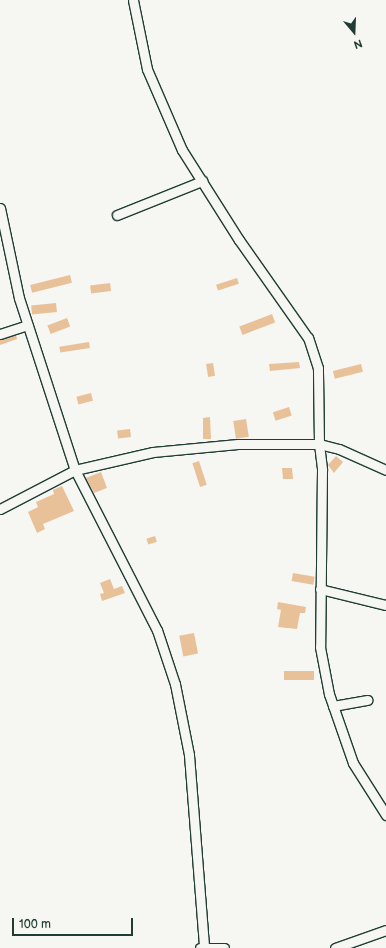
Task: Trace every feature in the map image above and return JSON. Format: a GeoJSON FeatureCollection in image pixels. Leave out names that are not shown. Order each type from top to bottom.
{"type":"FeatureCollection","features":[{"type":"Feature","properties":{"kind":"street"},"geometry":{"type":"LineString","coordinates":[[134,0],[147,69],[182,150],[239,240],[308,338],[318,368],[319,444],[322,470],[320,647],[333,706],[352,763],[386,815]]}},
{"type":"Feature","properties":{"kind":"street"},"geometry":{"type":"LineString","coordinates":[[117,215],[202,181]]}},
{"type":"Feature","properties":{"kind":"street"},"geometry":{"type":"LineString","coordinates":[[0,208],[10,261],[28,325],[75,470],[158,630],[175,684],[189,755],[202,947],[224,948]]}},
{"type":"Feature","properties":{"kind":"street"},"geometry":{"type":"LineString","coordinates":[[0,334],[28,325]]}},
{"type":"Feature","properties":{"kind":"street"},"geometry":{"type":"LineString","coordinates":[[0,509],[75,470],[153,452],[238,444],[319,444],[339,449],[386,470]]}},
{"type":"Feature","properties":{"kind":"street"},"geometry":{"type":"LineString","coordinates":[[320,589],[385,605]]}},
{"type":"Feature","properties":{"kind":"street"},"geometry":{"type":"LineString","coordinates":[[333,706],[367,700]]}},
{"type":"Feature","properties":{"kind":"street"},"geometry":{"type":"LineString","coordinates":[[335,948],[386,930]]}},
{"type":"Feature","properties":{"kind":"building"},"geometry":{"type":"Polygon","coordinates":[[[70,275],[72,283],[32,293],[30,285],[70,275]]]}},
{"type":"Feature","properties":{"kind":"building"},"geometry":{"type":"Polygon","coordinates":[[[237,278],[239,284],[218,291],[216,285],[237,278]]]}},
{"type":"Feature","properties":{"kind":"building"},"geometry":{"type":"Polygon","coordinates":[[[110,283],[111,291],[91,293],[90,285],[110,283]]]}},
{"type":"Feature","properties":{"kind":"building"},"geometry":{"type":"Polygon","coordinates":[[[56,303],[57,312],[32,315],[31,306],[56,303]]]}},
{"type":"Feature","properties":{"kind":"building"},"geometry":{"type":"Polygon","coordinates":[[[272,314],[275,322],[243,335],[239,327],[272,314]]]}},
{"type":"Feature","properties":{"kind":"building"},"geometry":{"type":"Polygon","coordinates":[[[67,318],[70,326],[51,334],[47,326],[67,318]]]}},
{"type":"Feature","properties":{"kind":"building"},"geometry":{"type":"Polygon","coordinates":[[[16,335],[17,339],[0,345],[0,340],[16,335]]]}},
{"type":"Feature","properties":{"kind":"building"},"geometry":{"type":"Polygon","coordinates":[[[89,342],[90,348],[60,353],[59,347],[89,342]]]}},
{"type":"Feature","properties":{"kind":"building"},"geometry":{"type":"Polygon","coordinates":[[[299,362],[300,368],[270,371],[269,364],[299,362]]]}},
{"type":"Feature","properties":{"kind":"building"},"geometry":{"type":"Polygon","coordinates":[[[213,363],[215,376],[208,377],[206,364],[213,363]]]}},
{"type":"Feature","properties":{"kind":"building"},"geometry":{"type":"Polygon","coordinates":[[[361,364],[363,372],[335,379],[333,371],[361,364]]]}},
{"type":"Feature","properties":{"kind":"building"},"geometry":{"type":"Polygon","coordinates":[[[91,393],[93,401],[78,404],[76,397],[91,393]]]}},
{"type":"Feature","properties":{"kind":"building"},"geometry":{"type":"Polygon","coordinates":[[[289,407],[292,416],[276,421],[273,412],[289,407]]]}},
{"type":"Feature","properties":{"kind":"building"},"geometry":{"type":"Polygon","coordinates":[[[210,417],[211,439],[203,439],[203,418],[210,417]]]}},
{"type":"Feature","properties":{"kind":"building"},"geometry":{"type":"Polygon","coordinates":[[[246,419],[249,437],[236,439],[233,421],[246,419]]]}},
{"type":"Feature","properties":{"kind":"building"},"geometry":{"type":"Polygon","coordinates":[[[130,429],[131,437],[118,439],[117,431],[130,429]]]}},
{"type":"Feature","properties":{"kind":"building"},"geometry":{"type":"Polygon","coordinates":[[[336,456],[343,462],[334,473],[328,465],[336,456]]]}},
{"type":"Feature","properties":{"kind":"building"},"geometry":{"type":"Polygon","coordinates":[[[199,461],[207,485],[200,487],[192,463],[199,461]]]}},
{"type":"Feature","properties":{"kind":"building"},"geometry":{"type":"Polygon","coordinates":[[[282,468],[292,468],[293,479],[283,479],[282,468]]]}},
{"type":"Feature","properties":{"kind":"building"},"geometry":{"type":"Polygon","coordinates":[[[101,472],[107,488],[94,493],[86,478],[101,472]]]}},
{"type":"Feature","properties":{"kind":"building"},"geometry":{"type":"Polygon","coordinates":[[[62,486],[74,511],[43,524],[45,529],[37,533],[28,512],[38,507],[36,502],[54,494],[53,490],[62,486]]]}},
{"type":"Feature","properties":{"kind":"building"},"geometry":{"type":"Polygon","coordinates":[[[155,536],[157,542],[148,544],[146,539],[155,536]]]}},
{"type":"Feature","properties":{"kind":"building"},"geometry":{"type":"Polygon","coordinates":[[[293,573],[315,577],[313,585],[292,581],[293,573]]]}},
{"type":"Feature","properties":{"kind":"building"},"geometry":{"type":"Polygon","coordinates":[[[110,579],[114,589],[122,586],[125,593],[102,601],[100,594],[104,593],[100,583],[110,579]]]}},
{"type":"Feature","properties":{"kind":"building"},"geometry":{"type":"Polygon","coordinates":[[[278,602],[306,607],[305,613],[300,613],[297,629],[278,627],[281,610],[277,609],[278,602]]]}},
{"type":"Feature","properties":{"kind":"building"},"geometry":{"type":"Polygon","coordinates":[[[194,633],[198,654],[183,656],[179,636],[194,633]]]}},
{"type":"Feature","properties":{"kind":"building"},"geometry":{"type":"Polygon","coordinates":[[[284,671],[314,671],[314,680],[284,680],[284,671]]]}}]}
